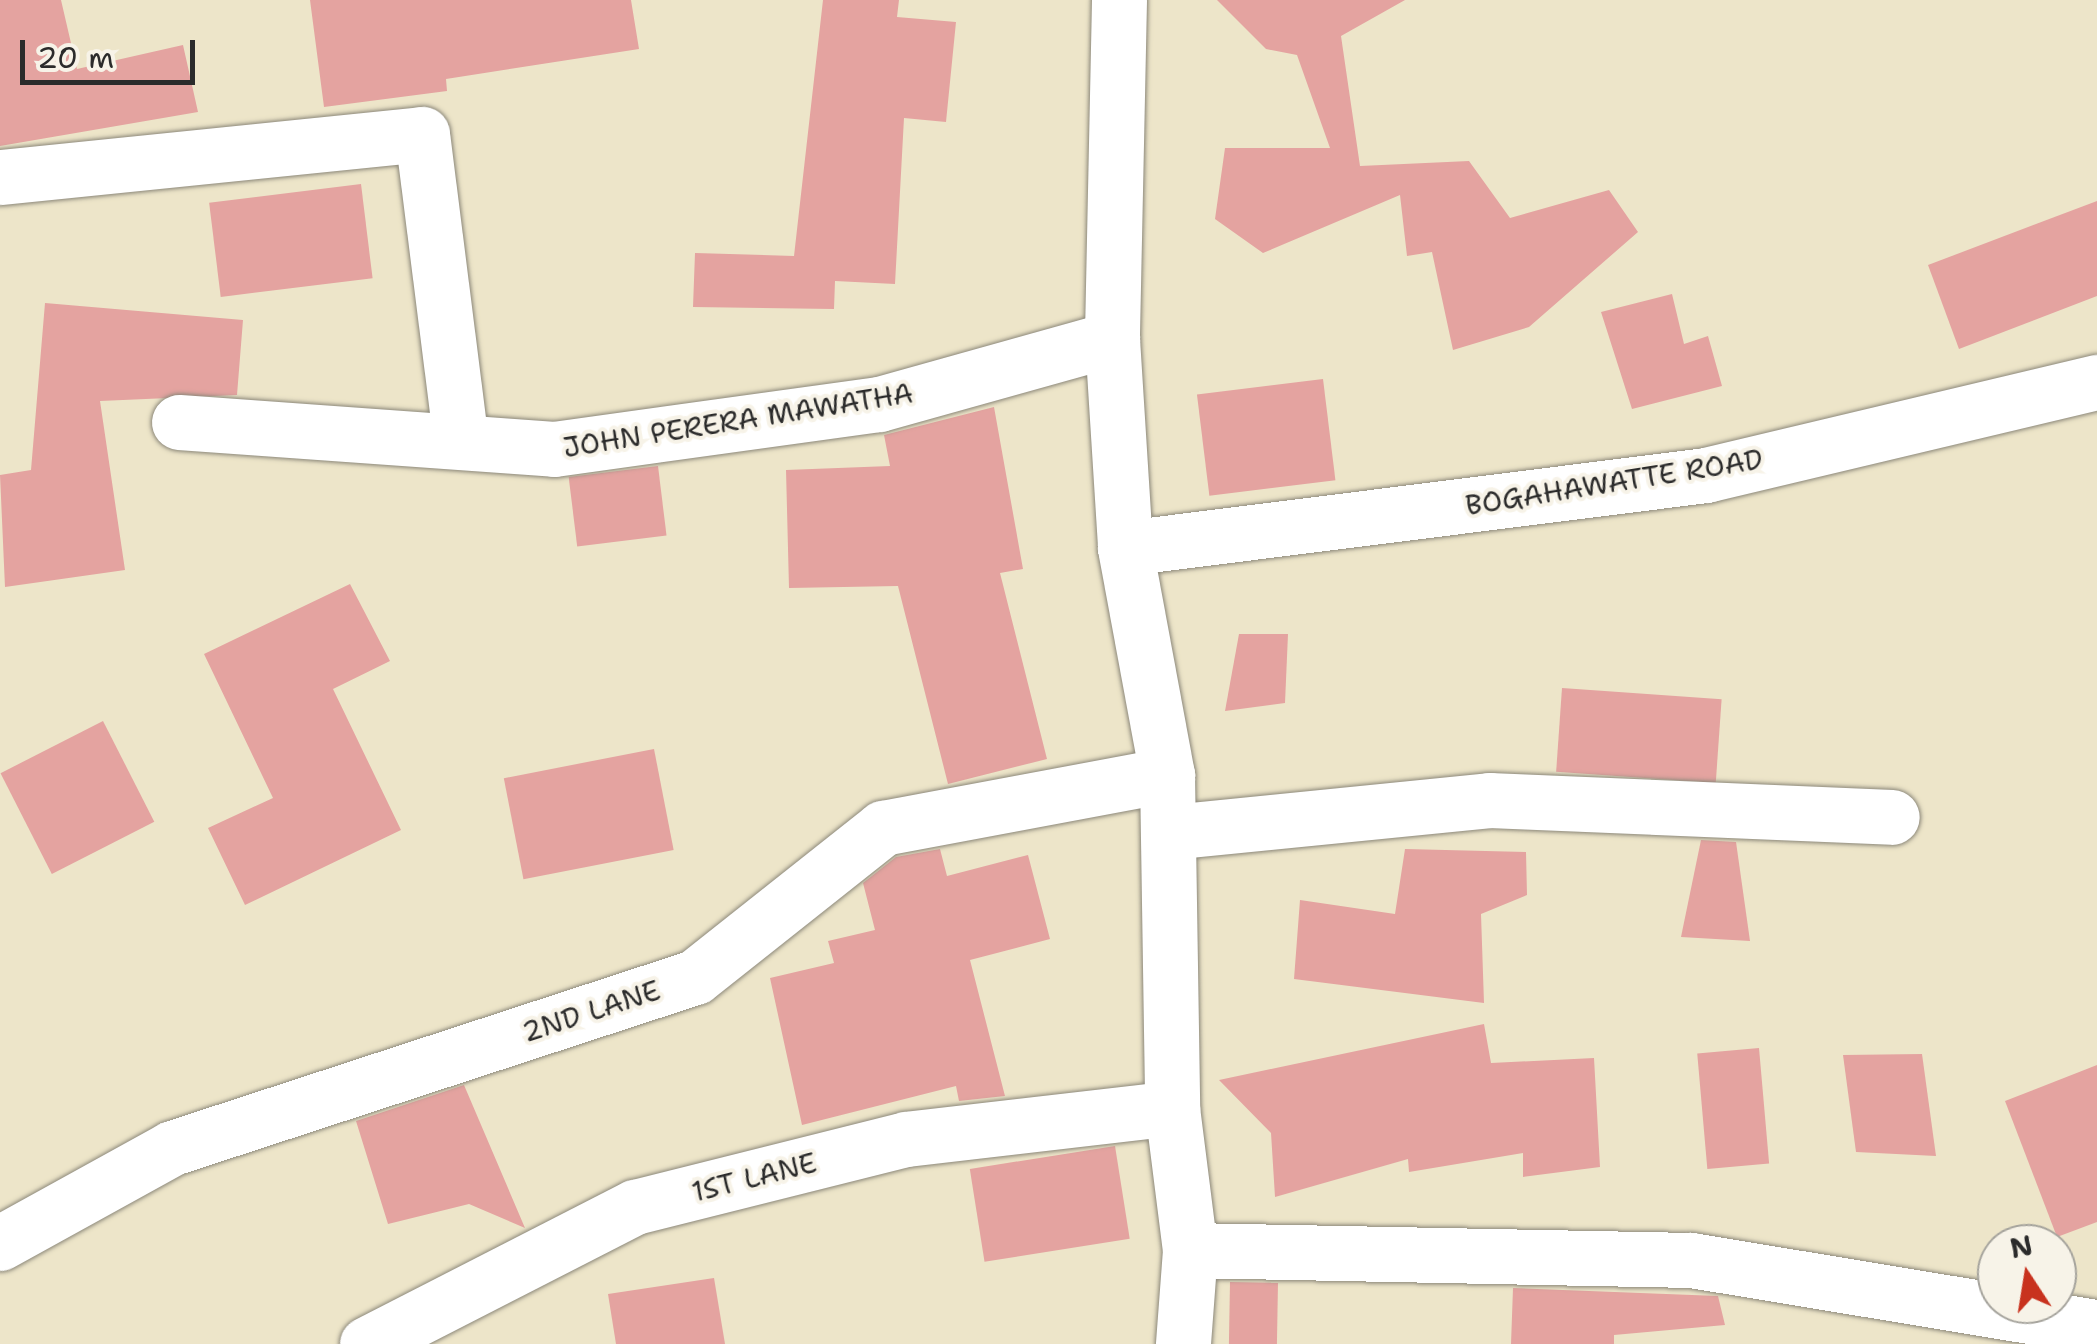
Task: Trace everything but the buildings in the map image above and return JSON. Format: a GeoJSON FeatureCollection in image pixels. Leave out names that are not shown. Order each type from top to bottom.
{"type":"FeatureCollection","features":[{"type":"Feature","properties":{"kind":"street"},"geometry":{"type":"LineString","coordinates":[[1119,0],[1112,339],[1126,548],[1167,775],[1172,1108],[1190,1250],[1183,1344]]}},
{"type":"Feature","properties":{"kind":"street"},"geometry":{"type":"LineString","coordinates":[[0,177],[422,134],[460,435]]}},
{"type":"Feature","properties":{"kind":"street","name":"JOHN PERERA MAWATHA"},"geometry":{"type":"LineString","coordinates":[[179,422],[460,435],[554,449],[879,404],[1112,339]]}},
{"type":"Feature","properties":{"kind":"street","name":"BOGAHAWATTE ROAD"},"geometry":{"type":"LineString","coordinates":[[1126,548],[1706,474],[2097,382]]}},
{"type":"Feature","properties":{"kind":"street","name":"2ND LANE"},"geometry":{"type":"LineString","coordinates":[[0,1243],[172,1148],[696,976],[883,828],[1167,775]]}},
{"type":"Feature","properties":{"kind":"street"},"geometry":{"type":"LineString","coordinates":[[1170,832],[1489,800],[1892,817]]}},
{"type":"Feature","properties":{"kind":"street","name":"1ST LANE"},"geometry":{"type":"LineString","coordinates":[[367,1344],[635,1206],[906,1139],[1172,1108]]}},
{"type":"Feature","properties":{"kind":"street"},"geometry":{"type":"LineString","coordinates":[[1190,1250],[1691,1260],[2097,1327]]}}]}
